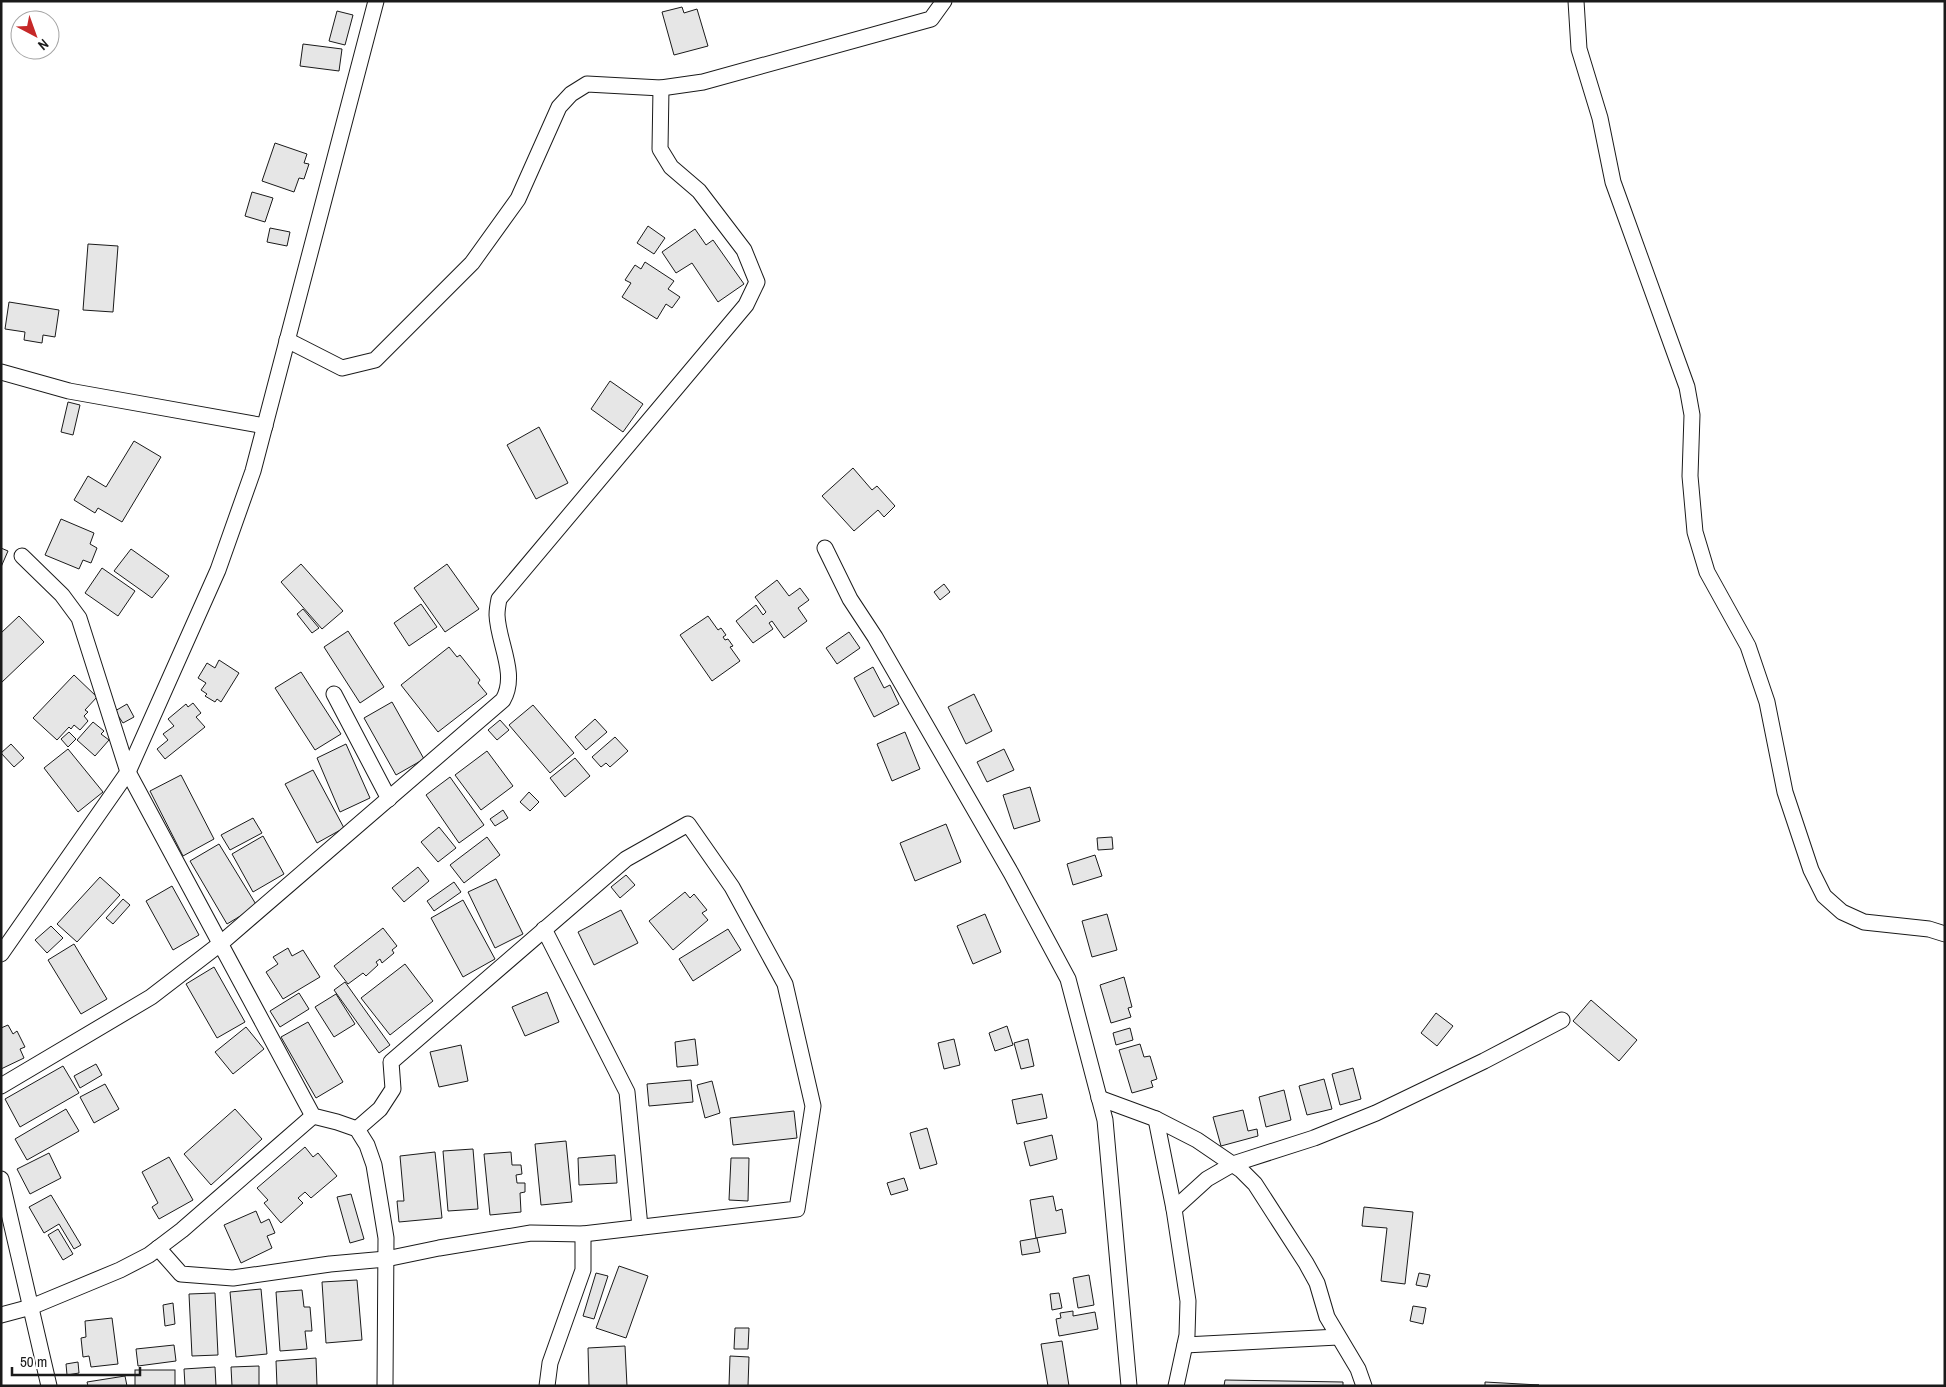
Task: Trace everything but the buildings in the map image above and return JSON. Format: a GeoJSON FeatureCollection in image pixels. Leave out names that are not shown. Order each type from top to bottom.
{"type":"FeatureCollection","features":[{"type":"Feature","properties":{"kind":"street"},"geometry":{"type":"LineString","coordinates":[[1,954],[128,772],[218,570],[253,471],[376,1]]}},
{"type":"Feature","properties":{"kind":"street"},"geometry":{"type":"LineString","coordinates":[[287,340],[342,368],[375,360],[472,263],[518,199],[559,106],[571,94],[587,84],[661,88],[703,82],[931,19],[944,1]]}},
{"type":"Feature","properties":{"kind":"street"},"geometry":{"type":"LineString","coordinates":[[1576,1],[1579,50],[1600,118],[1613,182],[1687,387],[1692,415],[1690,476],[1695,532],[1707,572],[1748,646],[1767,702],[1785,792],[1811,870],[1824,896],[1842,912],[1864,922],[1929,929],[1945,934]]}},
{"type":"Feature","properties":{"kind":"street"},"geometry":{"type":"LineString","coordinates":[[1,1086],[151,997],[220,944],[503,700],[508,691],[508,670],[497,616],[499,599],[746,306],[757,282],[744,250],[699,191],[671,167],[660,149],[661,88]]}},
{"type":"Feature","properties":{"kind":"street"},"geometry":{"type":"LineString","coordinates":[[1,372],[69,391],[265,426]]}},
{"type":"Feature","properties":{"kind":"street"},"geometry":{"type":"LineString","coordinates":[[825,548],[850,598],[875,636],[1001,856],[1068,978],[1105,1120],[1129,1386]]}},
{"type":"Feature","properties":{"kind":"street"},"geometry":{"type":"LineString","coordinates":[[22,556],[62,595],[79,618],[128,772],[313,1116],[357,1129],[367,1145],[374,1165],[386,1238],[385,1386]]}},
{"type":"Feature","properties":{"kind":"street"},"geometry":{"type":"LineString","coordinates":[[334,694],[389,799]]}},
{"type":"Feature","properties":{"kind":"street"},"geometry":{"type":"LineString","coordinates":[[158,1248],[181,1274],[233,1278],[330,1264],[386,1259],[531,1233],[584,1234],[797,1208],[813,1106],[785,984],[732,887],[688,824],[626,859],[391,1062],[393,1089],[380,1109],[357,1129]]}},
{"type":"Feature","properties":{"kind":"street"},"geometry":{"type":"LineString","coordinates":[[544,929],[627,1092],[640,1227]]}},
{"type":"Feature","properties":{"kind":"street"},"geometry":{"type":"LineString","coordinates":[[1174,1209],[1207,1179],[1232,1164],[1314,1138],[1376,1113],[1484,1061],[1562,1020]]}},
{"type":"Feature","properties":{"kind":"street"},"geometry":{"type":"LineString","coordinates":[[1099,1098],[1130,1108],[1197,1140],[1241,1170],[1255,1184],[1317,1283],[1327,1317],[1358,1369],[1364,1386]]}},
{"type":"Feature","properties":{"kind":"street"},"geometry":{"type":"LineString","coordinates":[[1,1315],[31,1307],[120,1270],[149,1255],[182,1230],[313,1116]]}},
{"type":"Feature","properties":{"kind":"street"},"geometry":{"type":"LineString","coordinates":[[1156,1120],[1174,1209],[1188,1301],[1185,1345],[1176,1386]]}},
{"type":"Feature","properties":{"kind":"street"},"geometry":{"type":"LineString","coordinates":[[1,1180],[49,1386]]}},
{"type":"Feature","properties":{"kind":"street"},"geometry":{"type":"LineString","coordinates":[[547,1386],[550,1363],[583,1270],[584,1234]]}},
{"type":"Feature","properties":{"kind":"street"},"geometry":{"type":"LineString","coordinates":[[1185,1345],[1338,1337]]}}]}
